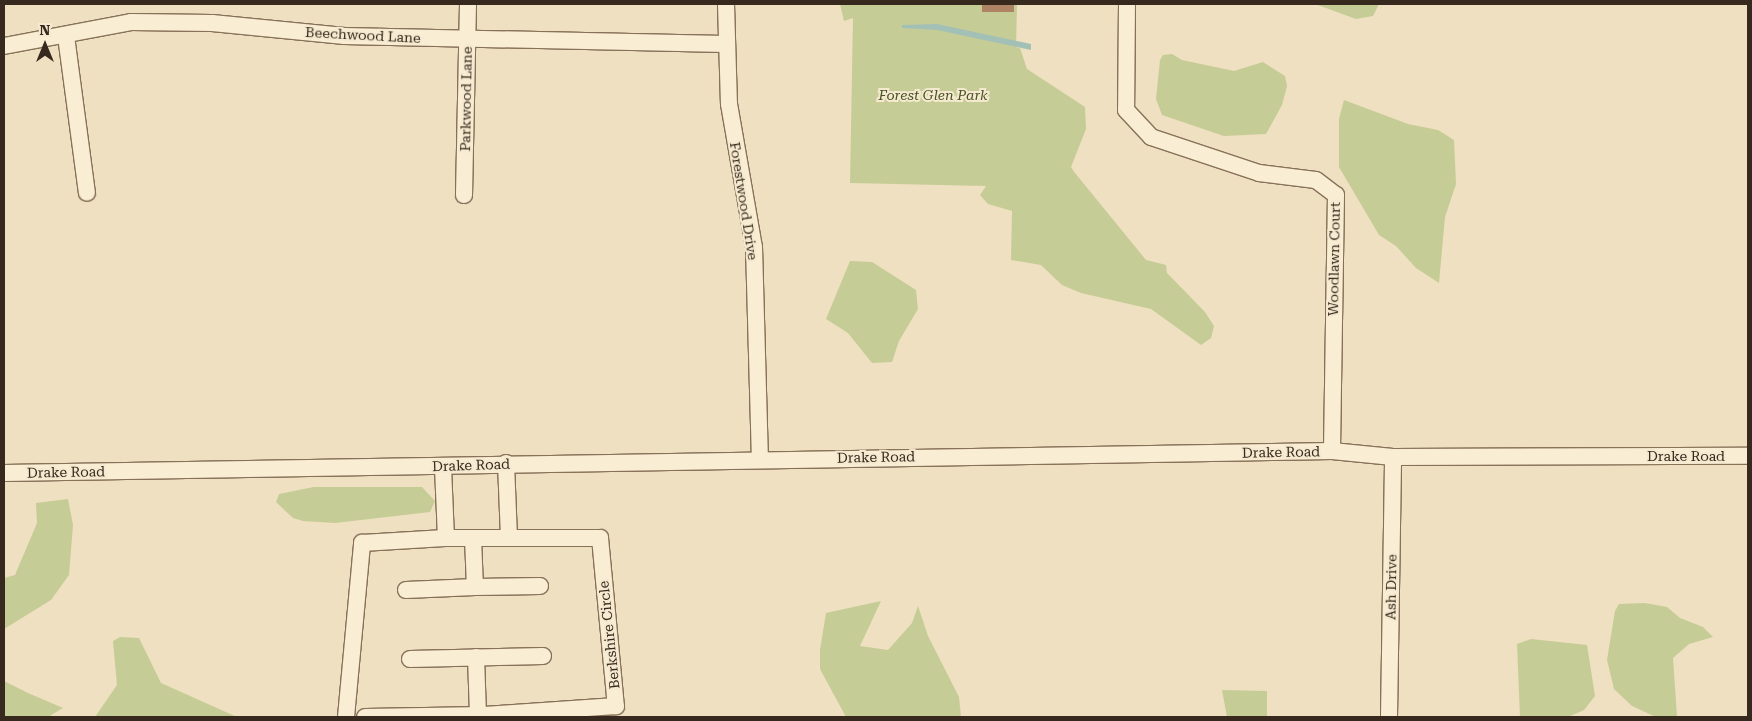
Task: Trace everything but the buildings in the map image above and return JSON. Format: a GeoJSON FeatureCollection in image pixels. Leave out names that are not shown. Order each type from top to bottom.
{"type":"FeatureCollection","features":[{"type":"Feature","properties":{"kind":"street","name":"Parkwood Lane"},"geometry":{"type":"LineString","coordinates":[[464,195],[468,4]]}},
{"type":"Feature","properties":{"kind":"street","name":"Forestwood Drive"},"geometry":{"type":"LineString","coordinates":[[726,4],[725,44],[729,104],[754,247],[760,458]]}},
{"type":"Feature","properties":{"kind":"street","name":"Woodlawn Court"},"geometry":{"type":"LineString","coordinates":[[1127,4],[1126,110],[1152,137],[1259,173],[1316,180],[1336,195],[1332,451]]}},
{"type":"Feature","properties":{"kind":"street","name":"Beechwood Lane"},"geometry":{"type":"LineString","coordinates":[[4,46],[66,36],[131,22],[212,23],[344,36],[725,44]]}},
{"type":"Feature","properties":{"kind":"street"},"geometry":{"type":"LineString","coordinates":[[66,36],[87,193]]}},
{"type":"Feature","properties":{"kind":"street","name":"Drake Road"},"geometry":{"type":"LineString","coordinates":[[4,473],[443,467],[506,463],[760,458],[1332,451],[1393,457],[1748,456]]}},
{"type":"Feature","properties":{"kind":"street","name":"Ash Drive"},"geometry":{"type":"LineString","coordinates":[[1389,717],[1393,457]]}},
{"type":"Feature","properties":{"kind":"street"},"geometry":{"type":"LineString","coordinates":[[346,717],[362,542],[446,538],[509,538],[506,463]]}},
{"type":"Feature","properties":{"kind":"street"},"geometry":{"type":"LineString","coordinates":[[443,467],[446,538]]}},
{"type":"Feature","properties":{"kind":"street"},"geometry":{"type":"LineString","coordinates":[[473,538],[475,587]]}},
{"type":"Feature","properties":{"kind":"street","name":"Berkshire Circle"},"geometry":{"type":"LineString","coordinates":[[365,717],[478,715],[616,706],[600,538],[509,538]]}},
{"type":"Feature","properties":{"kind":"street"},"geometry":{"type":"LineString","coordinates":[[406,590],[540,586]]}},
{"type":"Feature","properties":{"kind":"street"},"geometry":{"type":"LineString","coordinates":[[410,659],[543,656]]}},
{"type":"Feature","properties":{"kind":"street"},"geometry":{"type":"LineString","coordinates":[[476,657],[478,715]]}},
{"type":"Feature","properties":{"kind":"green space","name":"Forest Glen Park"},"geometry":{"type":"Polygon","coordinates":[[[840,4],[1017,4],[1016,47],[1020,48],[1027,69],[1085,107],[1086,129],[1071,167],[1146,260],[1166,265],[1167,273],[1205,312],[1214,326],[1211,338],[1201,345],[1151,309],[1081,293],[1062,285],[1041,265],[1011,260],[1012,211],[988,204],[980,195],[986,186],[850,183],[853,18],[844,21],[840,4]]]}},
{"type":"Feature","properties":{"kind":"green space"},"geometry":{"type":"Polygon","coordinates":[[[1315,4],[1379,4],[1373,16],[1356,19],[1315,4]]]}},
{"type":"Feature","properties":{"kind":"green space"},"geometry":{"type":"Polygon","coordinates":[[[1172,54],[1182,60],[1234,71],[1263,62],[1285,76],[1287,86],[1282,105],[1266,134],[1224,136],[1162,115],[1156,99],[1160,60],[1163,55],[1172,54]]]}},
{"type":"Feature","properties":{"kind":"green space"},"geometry":{"type":"Polygon","coordinates":[[[1344,100],[1408,124],[1438,130],[1454,140],[1456,184],[1445,217],[1439,283],[1416,268],[1396,246],[1379,235],[1339,167],[1339,119],[1344,100]]]}},
{"type":"Feature","properties":{"kind":"green space"},"geometry":{"type":"Polygon","coordinates":[[[850,261],[872,262],[916,290],[918,309],[899,341],[892,362],[872,363],[848,333],[826,319],[850,261]]]}},
{"type":"Feature","properties":{"kind":"green space"},"geometry":{"type":"Polygon","coordinates":[[[314,487],[422,487],[435,501],[430,512],[335,523],[303,521],[293,518],[276,502],[279,494],[314,487]]]}},
{"type":"Feature","properties":{"kind":"green space"},"geometry":{"type":"Polygon","coordinates":[[[68,499],[73,525],[69,575],[51,600],[4,629],[4,578],[15,575],[37,523],[36,503],[68,499]]]}},
{"type":"Feature","properties":{"kind":"green space"},"geometry":{"type":"Polygon","coordinates":[[[881,601],[860,646],[888,650],[912,623],[918,606],[928,636],[959,697],[961,717],[846,717],[820,669],[820,650],[826,613],[881,601]]]}},
{"type":"Feature","properties":{"kind":"green space"},"geometry":{"type":"Polygon","coordinates":[[[1645,603],[1667,607],[1680,618],[1703,627],[1713,637],[1689,644],[1673,658],[1677,717],[1656,717],[1632,706],[1614,689],[1607,660],[1615,611],[1619,604],[1645,603]]]}},
{"type":"Feature","properties":{"kind":"green space"},"geometry":{"type":"Polygon","coordinates":[[[120,637],[139,638],[161,683],[237,717],[95,717],[117,685],[113,641],[120,637]]]}},
{"type":"Feature","properties":{"kind":"green space"},"geometry":{"type":"Polygon","coordinates":[[[1531,639],[1587,645],[1595,696],[1584,710],[1568,717],[1520,717],[1517,644],[1531,639]]]}},
{"type":"Feature","properties":{"kind":"green space"},"geometry":{"type":"Polygon","coordinates":[[[4,681],[63,708],[48,717],[4,717],[4,681]]]}},
{"type":"Feature","properties":{"kind":"green space"},"geometry":{"type":"Polygon","coordinates":[[[1222,690],[1267,691],[1267,717],[1227,717],[1222,690]]]}},
{"type":"Feature","properties":{"kind":"water"},"geometry":{"type":"Polygon","coordinates":[[[937,24],[1031,44],[1031,50],[937,30],[902,28],[902,25],[937,24]]]}}]}
